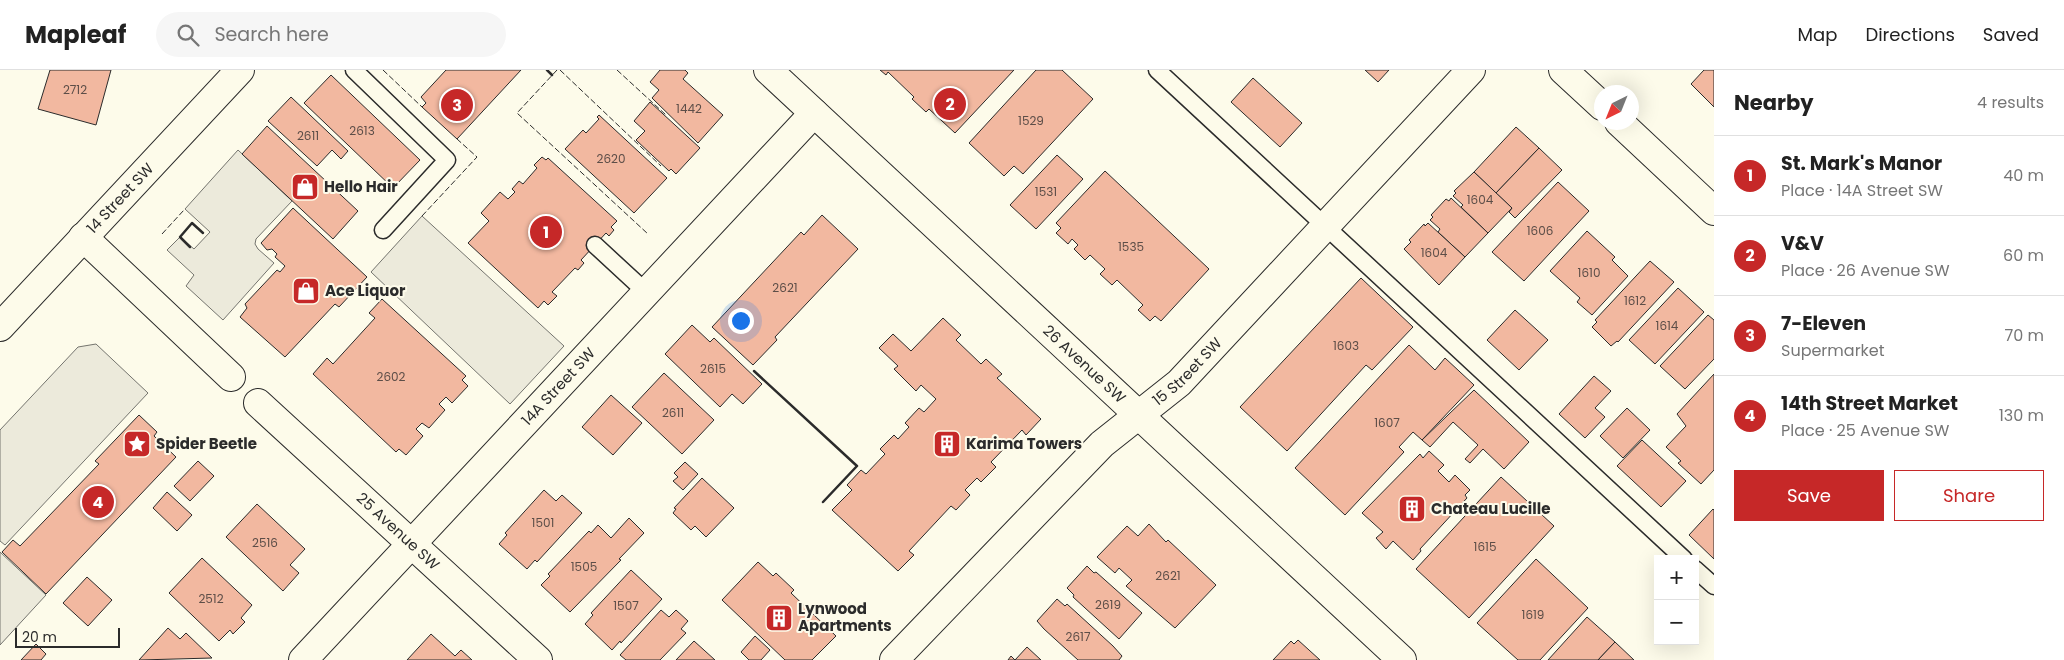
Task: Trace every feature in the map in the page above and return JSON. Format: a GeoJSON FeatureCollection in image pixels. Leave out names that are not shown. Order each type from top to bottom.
{"type":"FeatureCollection","features":[{"type":"Feature","properties":{"kind":"street","name":"14 Street SW"},"geometry":{"type":"LineString","coordinates":[[0,327],[240,70]]}},
{"type":"Feature","properties":{"kind":"street","name":"26 Avenue SW"},"geometry":{"type":"LineString","coordinates":[[768,70],[1402,660]]}},
{"type":"Feature","properties":{"kind":"street","name":"15 Street SW"},"geometry":{"type":"LineString","coordinates":[[894,660],[1097,450],[1137,415],[1179,383],[1471,70]]}},
{"type":"Feature","properties":{"kind":"street"},"geometry":{"type":"LineString","coordinates":[[1563,70],[1594,99]]}},
{"type":"Feature","properties":{"kind":"street","name":"14A Street SW"},"geometry":{"type":"LineString","coordinates":[[302,660],[814,114]]}},
{"type":"Feature","properties":{"kind":"street"},"geometry":{"type":"LineString","coordinates":[[1628,130],[1714,211]]}},
{"type":"Feature","properties":{"kind":"street"},"geometry":{"type":"LineString","coordinates":[[84,237],[231,377]]}},
{"type":"Feature","properties":{"kind":"street","name":"25 Avenue SW"},"geometry":{"type":"LineString","coordinates":[[258,403],[538,660]]}},
{"type":"Feature","properties":{"kind":"lane"},"geometry":{"type":"LineString","coordinates":[[354,70],[447,160],[383,230]]}},
{"type":"Feature","properties":{"kind":"lane"},"geometry":{"type":"LineString","coordinates":[[1157,70],[1680,555]]}},
{"type":"Feature","properties":{"kind":"lane"},"geometry":{"type":"LineString","coordinates":[[595,245],[646,293]]}},
{"type":"Feature","properties":{"kind":"lane"},"geometry":{"type":"LineString","coordinates":[[1699,573],[1714,586]]}},
{"type":"Feature","properties":{"kind":"shaded area"},"geometry":{"type":"Polygon","coordinates":[[[238,150],[292,201],[256,239],[255,244],[258,249],[274,263],[223,320],[186,286],[194,275],[167,250],[180,237],[194,249],[210,232],[185,209],[238,150]]]}},
{"type":"Feature","properties":{"kind":"shaded area"},"geometry":{"type":"Polygon","coordinates":[[[422,216],[564,346],[510,404],[371,272],[422,216]]]}},
{"type":"Feature","properties":{"kind":"shaded area"},"geometry":{"type":"Polygon","coordinates":[[[96,344],[148,393],[5,545],[0,541],[0,430],[78,347],[96,344]]]}},
{"type":"Feature","properties":{"kind":"shaded area"},"geometry":{"type":"Polygon","coordinates":[[[0,552],[46,595],[0,645],[0,552]]]}},
{"type":"Feature","properties":{"kind":"building"},"geometry":{"type":"Polygon","coordinates":[[[50,70],[111,70],[96,125],[38,109],[50,70]]]}},
{"type":"Feature","properties":{"kind":"building"},"geometry":{"type":"Polygon","coordinates":[[[446,70],[521,70],[457,139],[422,107],[426,103],[421,97],[446,70]]]}},
{"type":"Feature","properties":{"kind":"building"},"geometry":{"type":"Polygon","coordinates":[[[660,70],[685,70],[688,73],[683,79],[723,115],[698,143],[652,98],[659,90],[650,82],[660,70]]]}},
{"type":"Feature","properties":{"kind":"building"},"geometry":{"type":"Polygon","coordinates":[[[880,70],[1014,70],[955,133],[929,109],[926,112],[912,99],[914,97],[888,72],[886,75],[880,70]]]}},
{"type":"Feature","properties":{"kind":"building"},"geometry":{"type":"Polygon","coordinates":[[[1036,70],[1062,70],[1093,99],[1023,174],[1014,166],[1004,176],[969,143],[1036,70]]]}},
{"type":"Feature","properties":{"kind":"building"},"geometry":{"type":"Polygon","coordinates":[[[1365,70],[1389,70],[1378,82],[1365,70]]]}},
{"type":"Feature","properties":{"kind":"building"},"geometry":{"type":"Polygon","coordinates":[[[1704,70],[1714,70],[1714,107],[1691,84],[1704,70]]]}},
{"type":"Feature","properties":{"kind":"building"},"geometry":{"type":"Polygon","coordinates":[[[331,75],[420,160],[393,188],[304,103],[331,75]]]}},
{"type":"Feature","properties":{"kind":"building"},"geometry":{"type":"Polygon","coordinates":[[[1253,78],[1302,123],[1280,147],[1231,102],[1253,78]]]}},
{"type":"Feature","properties":{"kind":"building"},"geometry":{"type":"Polygon","coordinates":[[[291,97],[348,151],[341,159],[332,150],[317,166],[268,121],[291,97]]]}},
{"type":"Feature","properties":{"kind":"building"},"geometry":{"type":"Polygon","coordinates":[[[650,102],[700,148],[676,174],[671,169],[669,171],[636,140],[645,131],[634,121],[650,102]]]}},
{"type":"Feature","properties":{"kind":"building"},"geometry":{"type":"Polygon","coordinates":[[[599,115],[667,178],[634,213],[565,149],[583,130],[586,133],[599,119],[597,117],[599,115]]]}},
{"type":"Feature","properties":{"kind":"building","name":"Hello Hair"},"geometry":{"type":"Polygon","coordinates":[[[267,126],[358,211],[333,239],[242,154],[267,126]]]}},
{"type":"Feature","properties":{"kind":"building"},"geometry":{"type":"Polygon","coordinates":[[[1516,127],[1539,148],[1496,193],[1474,172],[1516,127]]]}},
{"type":"Feature","properties":{"kind":"building"},"geometry":{"type":"Polygon","coordinates":[[[1539,148],[1562,170],[1515,218],[1509,212],[1512,208],[1496,193],[1539,148]]]}},
{"type":"Feature","properties":{"kind":"building"},"geometry":{"type":"Polygon","coordinates":[[[1057,155],[1083,179],[1036,229],[1010,205],[1057,155]]]}},
{"type":"Feature","properties":{"kind":"building"},"geometry":{"type":"Polygon","coordinates":[[[542,157],[546,160],[548,158],[617,221],[611,227],[614,230],[609,236],[606,233],[581,260],[584,263],[578,270],[575,268],[552,292],[557,296],[548,305],[544,301],[538,308],[468,243],[489,221],[481,213],[500,192],[508,199],[515,192],[512,189],[519,181],[523,184],[537,168],[534,165],[542,157]]]}},
{"type":"Feature","properties":{"kind":"building"},"geometry":{"type":"Polygon","coordinates":[[[1105,171],[1209,269],[1161,321],[1155,316],[1150,321],[1138,310],[1143,305],[1117,280],[1112,285],[1100,274],[1105,269],[1090,255],[1085,260],[1074,249],[1078,245],[1072,239],[1068,244],[1056,233],[1061,228],[1056,223],[1105,171]]]}},
{"type":"Feature","properties":{"kind":"building"},"geometry":{"type":"Polygon","coordinates":[[[1474,172],[1512,208],[1488,233],[1461,207],[1463,205],[1453,196],[1456,193],[1454,191],[1474,172]]]}},
{"type":"Feature","properties":{"kind":"building"},"geometry":{"type":"Polygon","coordinates":[[[1558,182],[1589,211],[1524,281],[1492,252],[1558,182]]]}},
{"type":"Feature","properties":{"kind":"building"},"geometry":{"type":"Polygon","coordinates":[[[1451,198],[1488,233],[1465,257],[1438,232],[1440,229],[1430,220],[1433,217],[1431,215],[1446,199],[1449,201],[1451,198]]]}},
{"type":"Feature","properties":{"kind":"building","name":"Ace Liquor"},"geometry":{"type":"Polygon","coordinates":[[[293,208],[367,277],[339,307],[335,304],[285,357],[240,317],[247,308],[245,304],[277,270],[280,272],[285,266],[275,257],[277,254],[272,249],[267,250],[261,243],[293,208]]]}},
{"type":"Feature","properties":{"kind":"building"},"geometry":{"type":"Polygon","coordinates":[[[822,215],[858,249],[775,337],[777,340],[753,365],[712,327],[801,232],[804,235],[822,215]]]}},
{"type":"Feature","properties":{"kind":"building"},"geometry":{"type":"Polygon","coordinates":[[[1428,223],[1465,257],[1439,285],[1404,249],[1411,242],[1409,240],[1424,224],[1425,226],[1428,223]]]}},
{"type":"Feature","properties":{"kind":"building"},"geometry":{"type":"Polygon","coordinates":[[[1587,231],[1615,257],[1612,260],[1628,276],[1592,315],[1577,302],[1580,298],[1550,271],[1587,231]]]}},
{"type":"Feature","properties":{"kind":"building"},"geometry":{"type":"Polygon","coordinates":[[[1650,261],[1674,282],[1618,342],[1611,346],[1592,327],[1597,322],[1595,320],[1650,261]]]}},
{"type":"Feature","properties":{"kind":"building"},"geometry":{"type":"Polygon","coordinates":[[[1361,278],[1413,327],[1372,370],[1366,365],[1287,451],[1240,407],[1361,278]]]}},
{"type":"Feature","properties":{"kind":"building"},"geometry":{"type":"Polygon","coordinates":[[[1678,288],[1704,312],[1655,364],[1629,340],[1678,288]]]}},
{"type":"Feature","properties":{"kind":"building"},"geometry":{"type":"Polygon","coordinates":[[[382,299],[466,376],[462,380],[468,386],[452,403],[446,397],[439,404],[445,410],[429,428],[422,423],[416,429],[423,436],[406,455],[399,449],[396,452],[313,374],[327,358],[333,364],[375,318],[369,313],[382,299]]]}},
{"type":"Feature","properties":{"kind":"building"},"geometry":{"type":"Polygon","coordinates":[[[1515,310],[1548,340],[1519,370],[1487,340],[1515,310]]]}},
{"type":"Feature","properties":{"kind":"building"},"geometry":{"type":"Polygon","coordinates":[[[1708,315],[1714,320],[1714,359],[1685,389],[1660,366],[1708,315]]]}},
{"type":"Feature","properties":{"kind":"building","name":"Karima Towers"},"geometry":{"type":"Polygon","coordinates":[[[943,318],[961,335],[956,340],[981,364],[986,359],[1002,374],[997,378],[1041,419],[1026,435],[1022,430],[991,462],[996,467],[981,482],[977,478],[965,490],[970,495],[956,510],[951,506],[909,551],[914,555],[898,571],[832,510],[852,490],[847,485],[861,470],[866,474],[885,454],[880,449],[894,435],[898,439],[909,427],[905,423],[919,408],[924,412],[936,399],[921,385],[916,391],[894,369],[898,366],[879,348],[893,334],[911,351],[943,318]]]}},
{"type":"Feature","properties":{"kind":"building"},"geometry":{"type":"Polygon","coordinates":[[[692,325],[710,342],[714,338],[762,384],[743,404],[732,394],[720,407],[665,354],[692,325]]]}},
{"type":"Feature","properties":{"kind":"building"},"geometry":{"type":"Polygon","coordinates":[[[1409,345],[1435,370],[1445,358],[1474,385],[1422,440],[1413,432],[1399,447],[1404,452],[1345,515],[1295,468],[1409,345]]]}},
{"type":"Feature","properties":{"kind":"building"},"geometry":{"type":"Polygon","coordinates":[[[664,373],[714,420],[682,454],[632,407],[664,373]]]}},
{"type":"Feature","properties":{"kind":"building"},"geometry":{"type":"Polygon","coordinates":[[[1714,374],[1714,470],[1701,484],[1678,463],[1681,461],[1666,447],[1686,426],[1677,414],[1714,374]]]}},
{"type":"Feature","properties":{"kind":"building"},"geometry":{"type":"Polygon","coordinates":[[[1594,376],[1611,391],[1595,408],[1605,417],[1585,438],[1559,414],[1594,376]]]}},
{"type":"Feature","properties":{"kind":"building"},"geometry":{"type":"Polygon","coordinates":[[[1474,390],[1529,442],[1504,469],[1483,449],[1470,463],[1465,459],[1478,445],[1453,422],[1430,447],[1422,440],[1474,390]]]}},
{"type":"Feature","properties":{"kind":"building"},"geometry":{"type":"Polygon","coordinates":[[[611,395],[642,423],[613,455],[582,427],[611,395]]]}},
{"type":"Feature","properties":{"kind":"building"},"geometry":{"type":"Polygon","coordinates":[[[1627,408],[1650,430],[1623,458],[1600,436],[1627,408]]]}},
{"type":"Feature","properties":{"kind":"building"},"geometry":{"type":"Polygon","coordinates":[[[139,415],[157,432],[154,436],[176,457],[46,594],[2,552],[13,540],[20,546],[99,464],[95,461],[139,415]]]}},
{"type":"Feature","properties":{"kind":"building"},"geometry":{"type":"Polygon","coordinates":[[[1642,440],[1686,481],[1661,507],[1617,466],[1642,440]]]}},
{"type":"Feature","properties":{"kind":"building","name":"Chateau Lucille"},"geometry":{"type":"Polygon","coordinates":[[[1429,451],[1444,465],[1438,471],[1449,482],[1455,475],[1470,490],[1465,495],[1467,498],[1420,549],[1421,551],[1413,560],[1393,541],[1386,549],[1376,538],[1383,532],[1362,513],[1420,454],[1423,458],[1429,451]]]}},
{"type":"Feature","properties":{"kind":"building"},"geometry":{"type":"Polygon","coordinates":[[[198,461],[214,476],[190,501],[174,486],[198,461]]]}},
{"type":"Feature","properties":{"kind":"building"},"geometry":{"type":"Polygon","coordinates":[[[685,462],[698,474],[683,490],[673,481],[678,477],[674,473],[685,462]]]}},
{"type":"Feature","properties":{"kind":"building"},"geometry":{"type":"Polygon","coordinates":[[[1501,477],[1554,526],[1469,618],[1416,569],[1501,477]]]}},
{"type":"Feature","properties":{"kind":"building"},"geometry":{"type":"Polygon","coordinates":[[[702,478],[734,508],[706,537],[695,526],[691,530],[673,513],[676,509],[674,508],[702,478]]]}},
{"type":"Feature","properties":{"kind":"building"},"geometry":{"type":"Polygon","coordinates":[[[544,490],[556,501],[562,495],[582,513],[537,562],[535,560],[527,569],[499,544],[507,535],[505,533],[544,490]]]}},
{"type":"Feature","properties":{"kind":"building"},"geometry":{"type":"Polygon","coordinates":[[[167,492],[192,515],[177,531],[153,508],[167,492]]]}},
{"type":"Feature","properties":{"kind":"building"},"geometry":{"type":"Polygon","coordinates":[[[257,504],[305,549],[290,565],[299,573],[283,591],[226,537],[257,504]]]}},
{"type":"Feature","properties":{"kind":"building"},"geometry":{"type":"Polygon","coordinates":[[[1714,510],[1714,559],[1689,535],[1714,510]]]}},
{"type":"Feature","properties":{"kind":"building"},"geometry":{"type":"Polygon","coordinates":[[[629,518],[644,533],[619,559],[621,560],[570,612],[541,585],[550,576],[548,574],[589,531],[591,533],[598,525],[611,538],[629,518]]]}},
{"type":"Feature","properties":{"kind":"building"},"geometry":{"type":"Polygon","coordinates":[[[1149,524],[1166,542],[1168,540],[1216,585],[1175,628],[1126,586],[1132,580],[1119,568],[1115,573],[1097,557],[1127,526],[1138,536],[1149,524]]]}},
{"type":"Feature","properties":{"kind":"building"},"geometry":{"type":"Polygon","coordinates":[[[202,558],[252,605],[241,618],[245,622],[233,634],[230,630],[219,641],[169,593],[202,558]]]}},
{"type":"Feature","properties":{"kind":"building"},"geometry":{"type":"Polygon","coordinates":[[[1536,559],[1588,608],[1540,660],[1518,660],[1477,623],[1536,559]]]}},
{"type":"Feature","properties":{"kind":"building","name":"Lynwood Apartments"},"geometry":{"type":"Polygon","coordinates":[[[758,562],[773,576],[776,573],[794,590],[791,593],[836,636],[812,660],[785,660],[722,600],[758,562]]]}},
{"type":"Feature","properties":{"kind":"building"},"geometry":{"type":"Polygon","coordinates":[[[1087,566],[1142,613],[1119,639],[1073,597],[1074,595],[1067,588],[1087,566]]]}},
{"type":"Feature","properties":{"kind":"building"},"geometry":{"type":"Polygon","coordinates":[[[631,570],[662,599],[621,643],[620,641],[612,650],[585,624],[593,615],[591,613],[631,570]]]}},
{"type":"Feature","properties":{"kind":"building"},"geometry":{"type":"Polygon","coordinates":[[[87,577],[112,600],[88,626],[63,603],[87,577]]]}},
{"type":"Feature","properties":{"kind":"building"},"geometry":{"type":"Polygon","coordinates":[[[1057,599],[1065,606],[1067,604],[1113,646],[1122,656],[1119,660],[1078,660],[1044,629],[1037,621],[1057,599]]]}},
{"type":"Feature","properties":{"kind":"building"},"geometry":{"type":"Polygon","coordinates":[[[661,610],[669,617],[676,610],[688,621],[681,629],[686,633],[660,660],[626,660],[620,655],[661,610]]]}},
{"type":"Feature","properties":{"kind":"building"},"geometry":{"type":"Polygon","coordinates":[[[1587,617],[1615,642],[1598,660],[1548,660],[1587,617]]]}},
{"type":"Feature","properties":{"kind":"building"},"geometry":{"type":"Polygon","coordinates":[[[168,628],[180,639],[186,633],[212,658],[139,660],[168,628]]]}},
{"type":"Feature","properties":{"kind":"building"},"geometry":{"type":"Polygon","coordinates":[[[431,634],[455,656],[461,650],[472,660],[407,660],[431,634]]]}},
{"type":"Feature","properties":{"kind":"building"},"geometry":{"type":"Polygon","coordinates":[[[755,636],[770,650],[761,660],[749,660],[741,652],[755,636]]]}},
{"type":"Feature","properties":{"kind":"building"},"geometry":{"type":"Polygon","coordinates":[[[1298,640],[1320,660],[1273,660],[1291,641],[1294,644],[1298,640]]]}},
{"type":"Feature","properties":{"kind":"building"},"geometry":{"type":"Polygon","coordinates":[[[694,641],[715,660],[676,660],[694,641]]]}},
{"type":"Feature","properties":{"kind":"building"},"geometry":{"type":"Polygon","coordinates":[[[1615,642],[1634,660],[1598,660],[1615,642]]]}},
{"type":"Feature","properties":{"kind":"building"},"geometry":{"type":"Polygon","coordinates":[[[36,644],[46,654],[41,660],[21,660],[36,644]]]}},
{"type":"Feature","properties":{"kind":"building"},"geometry":{"type":"Polygon","coordinates":[[[1027,647],[1041,660],[1015,660],[1027,647]]]}},
{"type":"Feature","properties":{"kind":"fence"},"geometry":{"type":"LineString","coordinates":[[383,70],[422,107]]}},
{"type":"Feature","properties":{"kind":"fence"},"geometry":{"type":"LineString","coordinates":[[557,70],[517,113],[648,234]]}},
{"type":"Feature","properties":{"kind":"fence"},"geometry":{"type":"LineString","coordinates":[[560,70],[661,166]]}},
{"type":"Feature","properties":{"kind":"fence"},"geometry":{"type":"LineString","coordinates":[[617,70],[666,115]]}},
{"type":"Feature","properties":{"kind":"fence"},"geometry":{"type":"LineString","coordinates":[[422,216],[477,157],[457,139]]}},
{"type":"Feature","properties":{"kind":"fence"},"geometry":{"type":"LineString","coordinates":[[162,234],[184,210]]}},
{"type":"Feature","properties":{"kind":"wall"},"geometry":{"type":"LineString","coordinates":[[547,70],[552,75]]}},
{"type":"Feature","properties":{"kind":"wall"},"geometry":{"type":"LineString","coordinates":[[190,247],[180,237],[192,223],[203,233]]}},
{"type":"Feature","properties":{"kind":"wall"},"geometry":{"type":"LineString","coordinates":[[754,371],[857,466],[823,502]]}},
{"type":"Feature","properties":{"kind":"place","name":"V&V"},"geometry":{"type":"Point","coordinates":[950,104]}},
{"type":"Feature","properties":{"kind":"place","name":"7-Eleven"},"geometry":{"type":"Point","coordinates":[457,105]}},
{"type":"Feature","properties":{"kind":"place","name":"Hello Hair"},"geometry":{"type":"Point","coordinates":[305,187]}},
{"type":"Feature","properties":{"kind":"place","name":"St. Mark's Manor"},"geometry":{"type":"Point","coordinates":[546,232]}},
{"type":"Feature","properties":{"kind":"place","name":"Ace Liquor"},"geometry":{"type":"Point","coordinates":[306,291]}},
{"type":"Feature","properties":{"kind":"place","name":"Spider Beetle"},"geometry":{"type":"Point","coordinates":[137,444]}},
{"type":"Feature","properties":{"kind":"place","name":"Karima Towers"},"geometry":{"type":"Point","coordinates":[947,444]}},
{"type":"Feature","properties":{"kind":"place","name":"14th Street Market"},"geometry":{"type":"Point","coordinates":[98,502]}},
{"type":"Feature","properties":{"kind":"place","name":"Chateau Lucille"},"geometry":{"type":"Point","coordinates":[1412,509]}},
{"type":"Feature","properties":{"kind":"place","name":"Lynwood Apartments"},"geometry":{"type":"Point","coordinates":[779,618]}}]}
